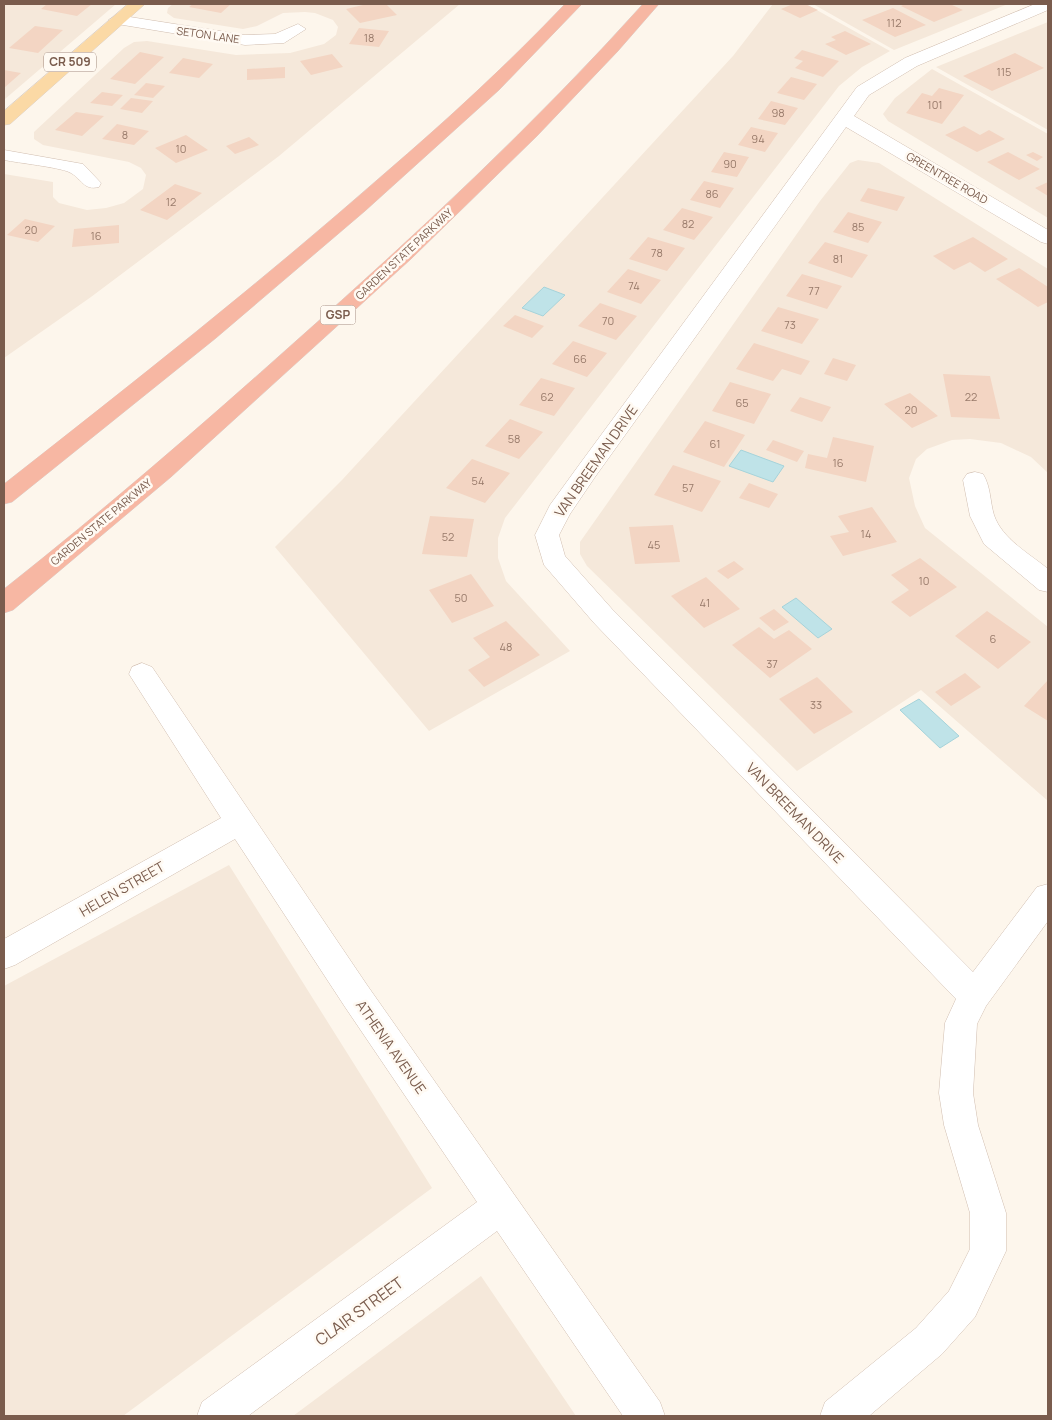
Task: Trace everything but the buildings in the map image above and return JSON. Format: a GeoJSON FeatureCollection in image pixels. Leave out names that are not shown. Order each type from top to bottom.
{"type":"FeatureCollection","features":[{"type":"Feature","properties":{"kind":"highway"},"geometry":{"type":"LineString","coordinates":[[4,496],[199,342],[332,232],[492,88],[574,4]]}},
{"type":"Feature","properties":{"kind":"highway","name":"GARDEN STATE PARKWAY"},"geometry":{"type":"LineString","coordinates":[[4,603],[245,399],[421,240],[566,96],[651,4]]}},
{"type":"Feature","properties":{"kind":"main road","name":"CR 509"},"geometry":{"type":"LineString","coordinates":[[4,120],[137,4]]}},
{"type":"Feature","properties":{"kind":"street","name":"VAN BREEMAN DRIVE"},"geometry":{"type":"LineString","coordinates":[[975,995],[950,972],[603,616],[553,559],[547,535],[559,511],[587,471],[846,119],[864,91],[911,62],[1048,4]]}},
{"type":"Feature","properties":{"kind":"street","name":"SETON LANE"},"geometry":{"type":"LineString","coordinates":[[117,20],[245,40],[278,38],[298,29]]}},
{"type":"Feature","properties":{"kind":"street","name":"GREENTREE ROAD"},"geometry":{"type":"LineString","coordinates":[[846,119],[1048,238]]}},
{"type":"Feature","properties":{"kind":"street"},"geometry":{"type":"LineString","coordinates":[[4,155],[76,168],[92,183]]}},
{"type":"Feature","properties":{"kind":"street"},"geometry":{"type":"LineString","coordinates":[[975,480],[982,516],[993,538],[1048,583]]}},
{"type":"Feature","properties":{"kind":"street","name":"ATHENIA AVENUE"},"geometry":{"type":"LineString","coordinates":[[142,674],[356,996],[646,1416]]}},
{"type":"Feature","properties":{"kind":"street","name":"HELEN STREET"},"geometry":{"type":"LineString","coordinates":[[4,956],[240,822]]}},
{"type":"Feature","properties":{"kind":"street"},"geometry":{"type":"LineString","coordinates":[[839,1416],[930,1341],[962,1304],[988,1251],[988,1213],[961,1126],[956,1093],[961,1023],[975,995],[1048,897]]}},
{"type":"Feature","properties":{"kind":"street","name":"CLAIR STREET"},"geometry":{"type":"LineString","coordinates":[[216,1416],[501,1206]]}},
{"type":"Feature","properties":{"kind":"shaded area"},"geometry":{"type":"Polygon","coordinates":[[[4,4],[116,4],[5,99],[4,4]]]}},
{"type":"Feature","properties":{"kind":"shaded area"},"geometry":{"type":"Polygon","coordinates":[[[173,4],[460,4],[279,156],[91,297],[4,358],[4,174],[53,182],[53,197],[59,203],[87,210],[106,208],[124,203],[143,189],[146,175],[141,168],[129,162],[43,145],[34,139],[34,132],[124,48],[134,42],[147,41],[236,55],[290,53],[324,44],[336,35],[338,27],[333,20],[315,13],[305,12],[283,13],[257,26],[243,29],[174,18],[167,13],[168,8],[173,4]]]}},
{"type":"Feature","properties":{"kind":"shaded area"},"geometry":{"type":"Polygon","coordinates":[[[773,4],[806,4],[890,51],[862,67],[839,86],[505,518],[498,538],[498,558],[506,581],[570,651],[429,731],[275,547],[342,480],[733,56],[773,4]]]}},
{"type":"Feature","properties":{"kind":"shaded area"},"geometry":{"type":"Polygon","coordinates":[[[813,4],[1008,4],[894,50],[813,4]]]}},
{"type":"Feature","properties":{"kind":"shaded area"},"geometry":{"type":"Polygon","coordinates":[[[1048,22],[1048,130],[936,67],[1048,22]]]}},
{"type":"Feature","properties":{"kind":"shaded area"},"geometry":{"type":"Polygon","coordinates":[[[932,69],[1048,134],[1048,218],[888,121],[883,114],[895,98],[932,69]]]}},
{"type":"Feature","properties":{"kind":"shaded area"},"geometry":{"type":"Polygon","coordinates":[[[858,160],[879,163],[1048,269],[1048,473],[1031,457],[1001,443],[970,439],[952,440],[927,449],[916,459],[909,478],[915,506],[925,528],[1048,627],[1048,801],[921,690],[797,771],[587,566],[580,554],[580,542],[820,201],[850,163],[858,160]]]}},
{"type":"Feature","properties":{"kind":"shaded area"},"geometry":{"type":"Polygon","coordinates":[[[229,865],[432,1188],[123,1416],[4,1416],[4,986],[229,865]]]}},
{"type":"Feature","properties":{"kind":"shaded area"},"geometry":{"type":"Polygon","coordinates":[[[481,1276],[576,1416],[293,1416],[481,1276]]]}},
{"type":"Feature","properties":{"kind":"water"},"geometry":{"type":"Polygon","coordinates":[[[544,287],[565,295],[543,316],[522,308],[544,287]]]}},
{"type":"Feature","properties":{"kind":"water"},"geometry":{"type":"Polygon","coordinates":[[[741,450],[784,466],[773,482],[729,466],[741,450]]]}},
{"type":"Feature","properties":{"kind":"water"},"geometry":{"type":"Polygon","coordinates":[[[796,598],[832,629],[818,638],[782,607],[796,598]]]}},
{"type":"Feature","properties":{"kind":"water"},"geometry":{"type":"Polygon","coordinates":[[[919,699],[959,736],[940,748],[900,710],[919,699]]]}}]}
